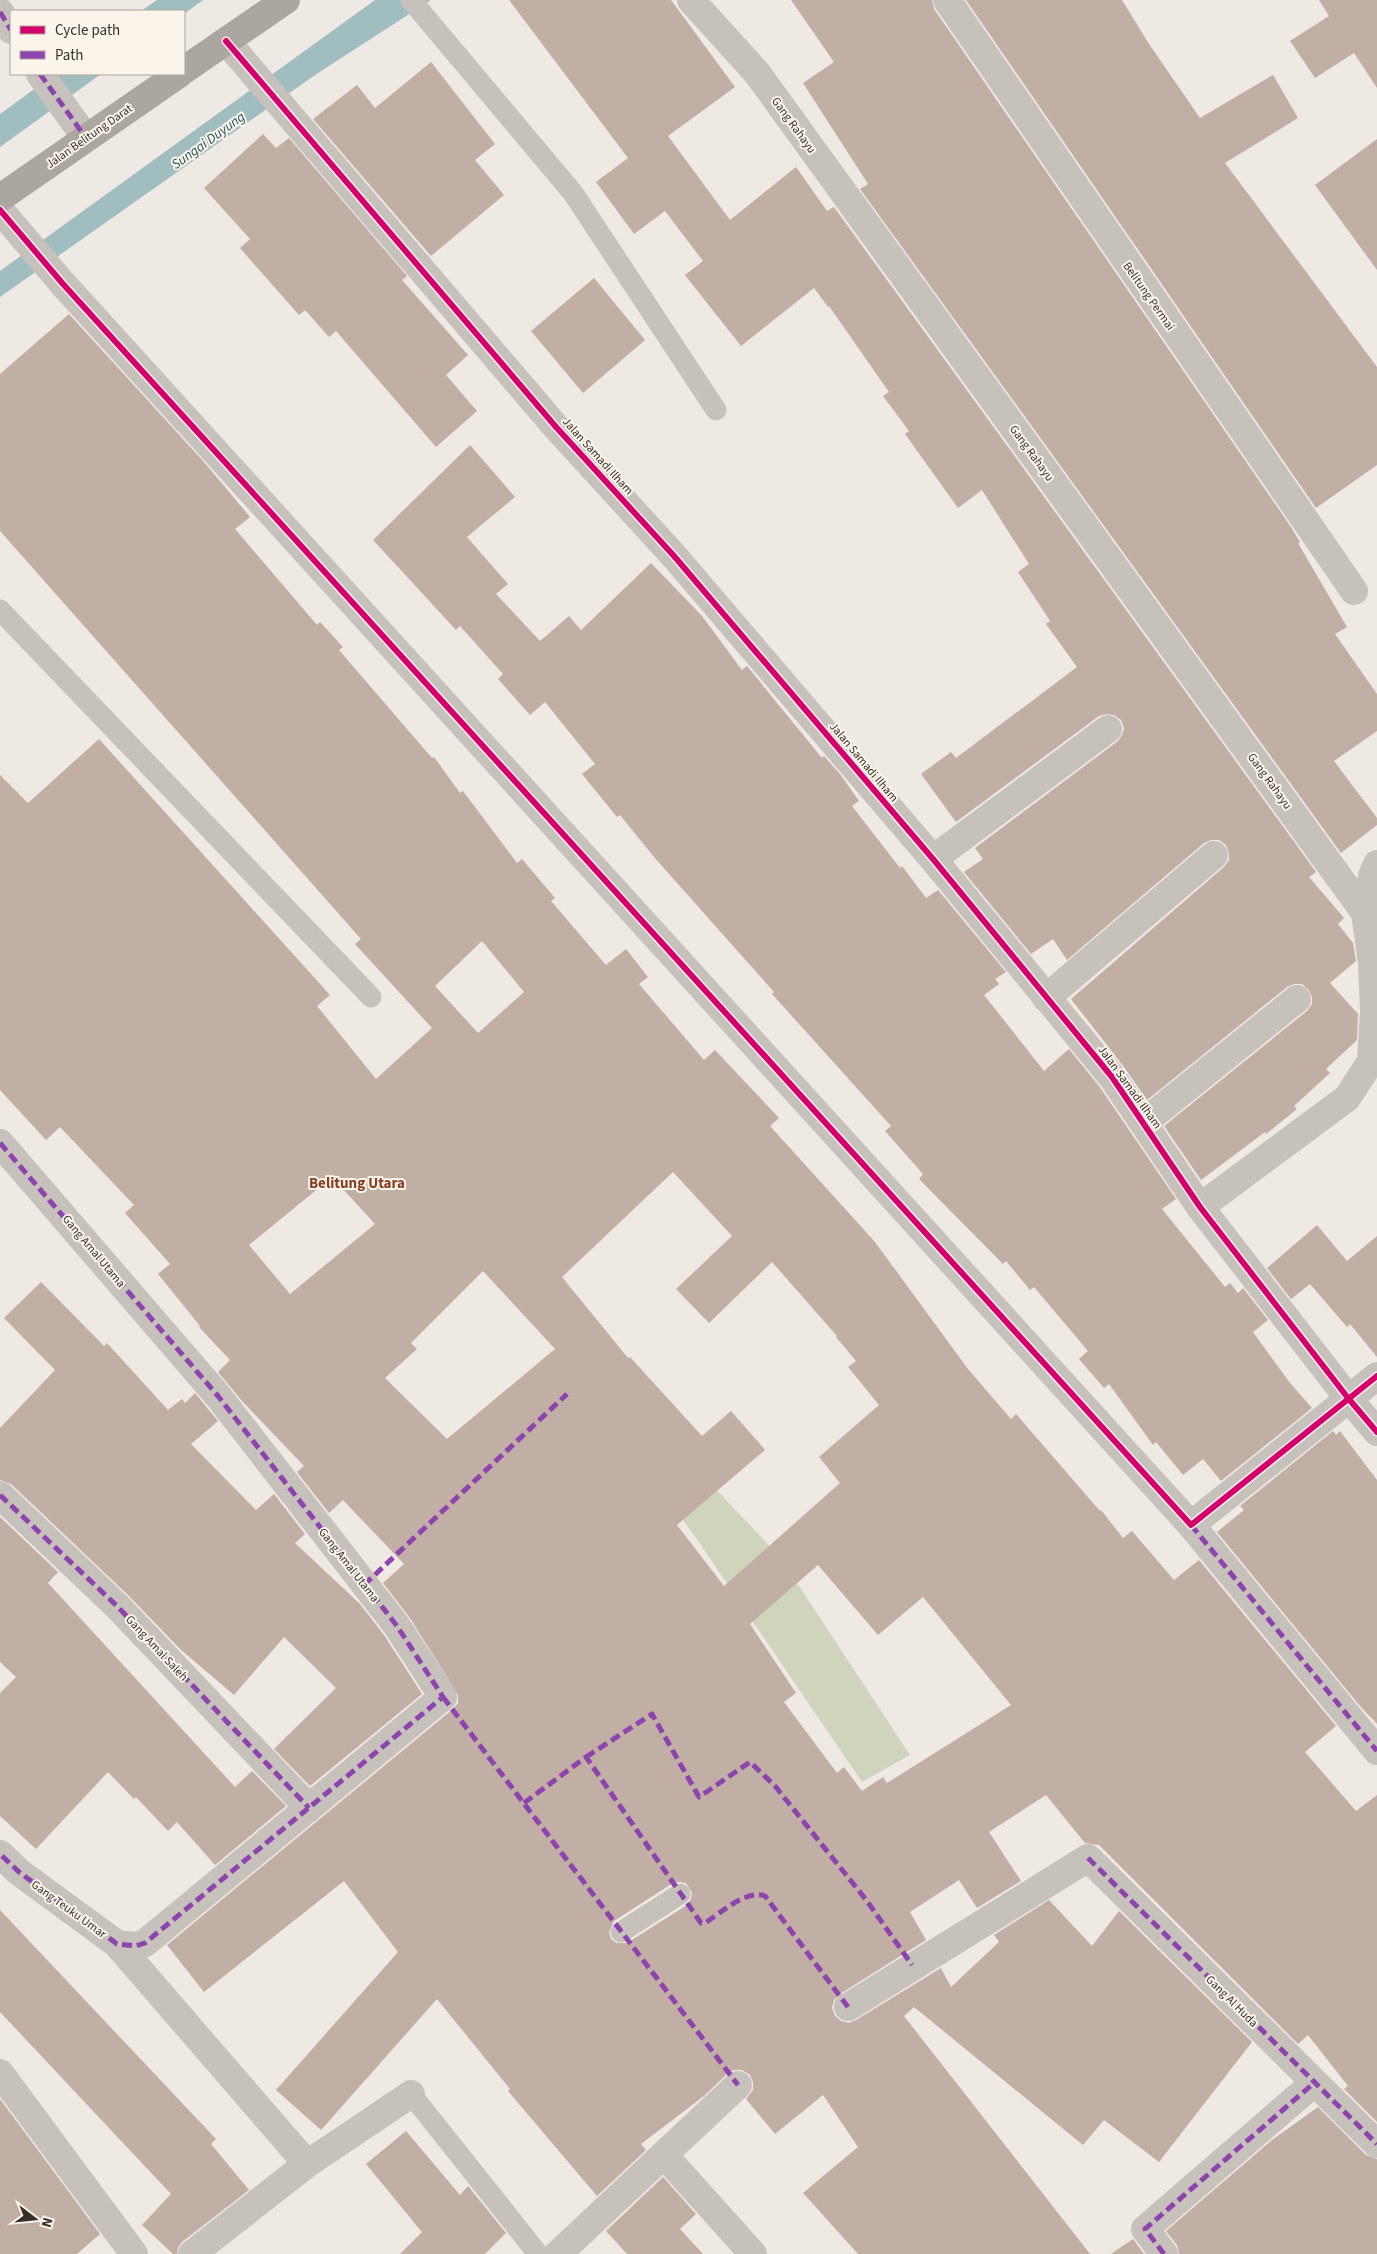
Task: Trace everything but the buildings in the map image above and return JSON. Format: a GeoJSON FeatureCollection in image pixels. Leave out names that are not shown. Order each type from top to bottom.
{"type":"FeatureCollection","features":[{"type":"Feature","properties":{"kind":"main road"},"geometry":{"type":"LineString","coordinates":[[185,69],[286,0]]}},
{"type":"Feature","properties":{"kind":"main road","name":"Jalan Belitung Darat"},"geometry":{"type":"LineString","coordinates":[[0,198],[178,75]]}},
{"type":"Feature","properties":{"kind":"street","name":"Gang Rahayu"},"geometry":{"type":"LineString","coordinates":[[690,0],[757,73],[1365,913]]}},
{"type":"Feature","properties":{"kind":"street","name":"Belitung Permai"},"geometry":{"type":"LineString","coordinates":[[947,0],[1354,590]]}},
{"type":"Feature","properties":{"kind":"street"},"geometry":{"type":"LineString","coordinates":[[0,12],[10,28]]}},
{"type":"Feature","properties":{"kind":"street","name":"Jalan Samadi Ilham"},"geometry":{"type":"LineString","coordinates":[[226,41],[556,426],[674,556],[933,859],[1112,1077],[1200,1207],[1348,1398],[1377,1432]]}},
{"type":"Feature","properties":{"kind":"street"},"geometry":{"type":"LineString","coordinates":[[51,90],[86,138]]}},
{"type":"Feature","properties":{"kind":"street"},"geometry":{"type":"LineString","coordinates":[[0,210],[63,284],[1190,1525],[1377,1751]]}},
{"type":"Feature","properties":{"kind":"street"},"geometry":{"type":"LineString","coordinates":[[933,859],[1108,729]]}},
{"type":"Feature","properties":{"kind":"street"},"geometry":{"type":"LineString","coordinates":[[1046,998],[1214,855]]}},
{"type":"Feature","properties":{"kind":"street"},"geometry":{"type":"LineString","coordinates":[[1200,1207],[1347,1098],[1371,1061],[1374,1011],[1372,963],[1365,913],[1372,876],[1377,864]]}},
{"type":"Feature","properties":{"kind":"street"},"geometry":{"type":"LineString","coordinates":[[1143,1123],[1298,999]]}},
{"type":"Feature","properties":{"kind":"street","name":"Gang Amal Utama"},"geometry":{"type":"LineString","coordinates":[[0,1143],[218,1396],[397,1626],[443,1697],[145,1942]]}},
{"type":"Feature","properties":{"kind":"street"},"geometry":{"type":"LineString","coordinates":[[1190,1525],[1377,1376]]}},
{"type":"Feature","properties":{"kind":"street","name":"Gang Amal Saleh"},"geometry":{"type":"LineString","coordinates":[[0,1494],[118,1607],[309,1808]]}},
{"type":"Feature","properties":{"kind":"street","name":"Gang Teuku Umar"},"geometry":{"type":"LineString","coordinates":[[0,1854],[19,1872],[117,1944],[126,1947],[136,1946],[145,1942]]}},
{"type":"Feature","properties":{"kind":"street","name":"Gang Al Huda"},"geometry":{"type":"LineString","coordinates":[[848,2007],[1088,1858],[1314,2084],[1377,2144]]}},
{"type":"Feature","properties":{"kind":"street"},"geometry":{"type":"LineString","coordinates":[[117,1944],[307,2164]]}},
{"type":"Feature","properties":{"kind":"street"},"geometry":{"type":"LineString","coordinates":[[0,2073],[134,2254]]}},
{"type":"Feature","properties":{"kind":"street"},"geometry":{"type":"LineString","coordinates":[[1164,2254],[1145,2229],[1314,2084]]}},
{"type":"Feature","properties":{"kind":"street"},"geometry":{"type":"LineString","coordinates":[[558,2254],[738,2085]]}},
{"type":"Feature","properties":{"kind":"street"},"geometry":{"type":"LineString","coordinates":[[192,2254],[307,2164],[411,2094]]}},
{"type":"Feature","properties":{"kind":"street"},"geometry":{"type":"LineString","coordinates":[[664,2155],[753,2254]]}},
{"type":"Feature","properties":{"kind":"lane"},"geometry":{"type":"LineString","coordinates":[[411,0],[436,32],[574,193],[716,410]]}},
{"type":"Feature","properties":{"kind":"lane"},"geometry":{"type":"LineString","coordinates":[[0,610],[371,996]]}},
{"type":"Feature","properties":{"kind":"lane"},"geometry":{"type":"LineString","coordinates":[[621,1932],[680,1894]]}},
{"type":"Feature","properties":{"kind":"lane"},"geometry":{"type":"LineString","coordinates":[[411,2094],[538,2254]]}},
{"type":"Feature","properties":{"kind":"green space"},"geometry":{"type":"Polygon","coordinates":[[[618,1386],[780,1557],[910,1755],[862,1782],[694,1535],[595,1399],[618,1386]]]}},
{"type":"Feature","properties":{"kind":"water"},"geometry":{"type":"Polygon","coordinates":[[[157,0],[203,0],[185,13],[185,10],[142,10],[157,0]]]}},
{"type":"Feature","properties":{"kind":"water","name":"Sungai Duyung"},"geometry":{"type":"Polygon","coordinates":[[[375,0],[431,0],[315,75],[0,297],[0,271],[375,0]]]}},
{"type":"Feature","properties":{"kind":"water"},"geometry":{"type":"Polygon","coordinates":[[[54,75],[100,75],[0,147],[0,114],[54,75]]]}},
{"type":"Feature","properties":{"kind":"marked path"},"geometry":{"type":"LineString","coordinates":[[0,12],[10,28]]}},
{"type":"Feature","properties":{"kind":"marked path"},"geometry":{"type":"LineString","coordinates":[[41,75],[86,138]]}},
{"type":"Feature","properties":{"kind":"marked path"},"geometry":{"type":"LineString","coordinates":[[0,1143],[218,1396],[397,1626],[443,1697],[145,1943],[136,1946],[117,1944],[19,1872],[0,1854]]}},
{"type":"Feature","properties":{"kind":"marked path"},"geometry":{"type":"LineString","coordinates":[[364,1585],[567,1394]]}},
{"type":"Feature","properties":{"kind":"marked path"},"geometry":{"type":"LineString","coordinates":[[0,1495],[118,1607],[309,1808]]}},
{"type":"Feature","properties":{"kind":"marked path"},"geometry":{"type":"LineString","coordinates":[[1191,1525],[1377,1751]]}},
{"type":"Feature","properties":{"kind":"marked path"},"geometry":{"type":"LineString","coordinates":[[443,1697],[738,2085]]}},
{"type":"Feature","properties":{"kind":"marked path"},"geometry":{"type":"LineString","coordinates":[[586,1757],[652,1714],[699,1797],[750,1762],[775,1786],[867,1901],[912,1965]]}},
{"type":"Feature","properties":{"kind":"marked path"},"geometry":{"type":"LineString","coordinates":[[524,1803],[586,1757],[701,1923],[705,1923],[742,1899],[750,1896],[765,1896],[848,2007]]}},
{"type":"Feature","properties":{"kind":"marked path"},"geometry":{"type":"LineString","coordinates":[[1088,1858],[1377,2144]]}},
{"type":"Feature","properties":{"kind":"marked path"},"geometry":{"type":"LineString","coordinates":[[1164,2254],[1145,2229],[1314,2083]]}},
{"type":"Feature","properties":{"kind":"cycle path"},"geometry":{"type":"LineString","coordinates":[[226,41],[556,427],[674,556],[933,859],[1112,1077],[1200,1207],[1348,1398],[1377,1432]]}},
{"type":"Feature","properties":{"kind":"cycle path"},"geometry":{"type":"LineString","coordinates":[[0,210],[63,284],[1191,1525],[1377,1376]]}},
{"type":"Feature","properties":{"kind":"district","name":"Belitung Utara"},"geometry":{"type":"Point","coordinates":[357,1183]}}]}
